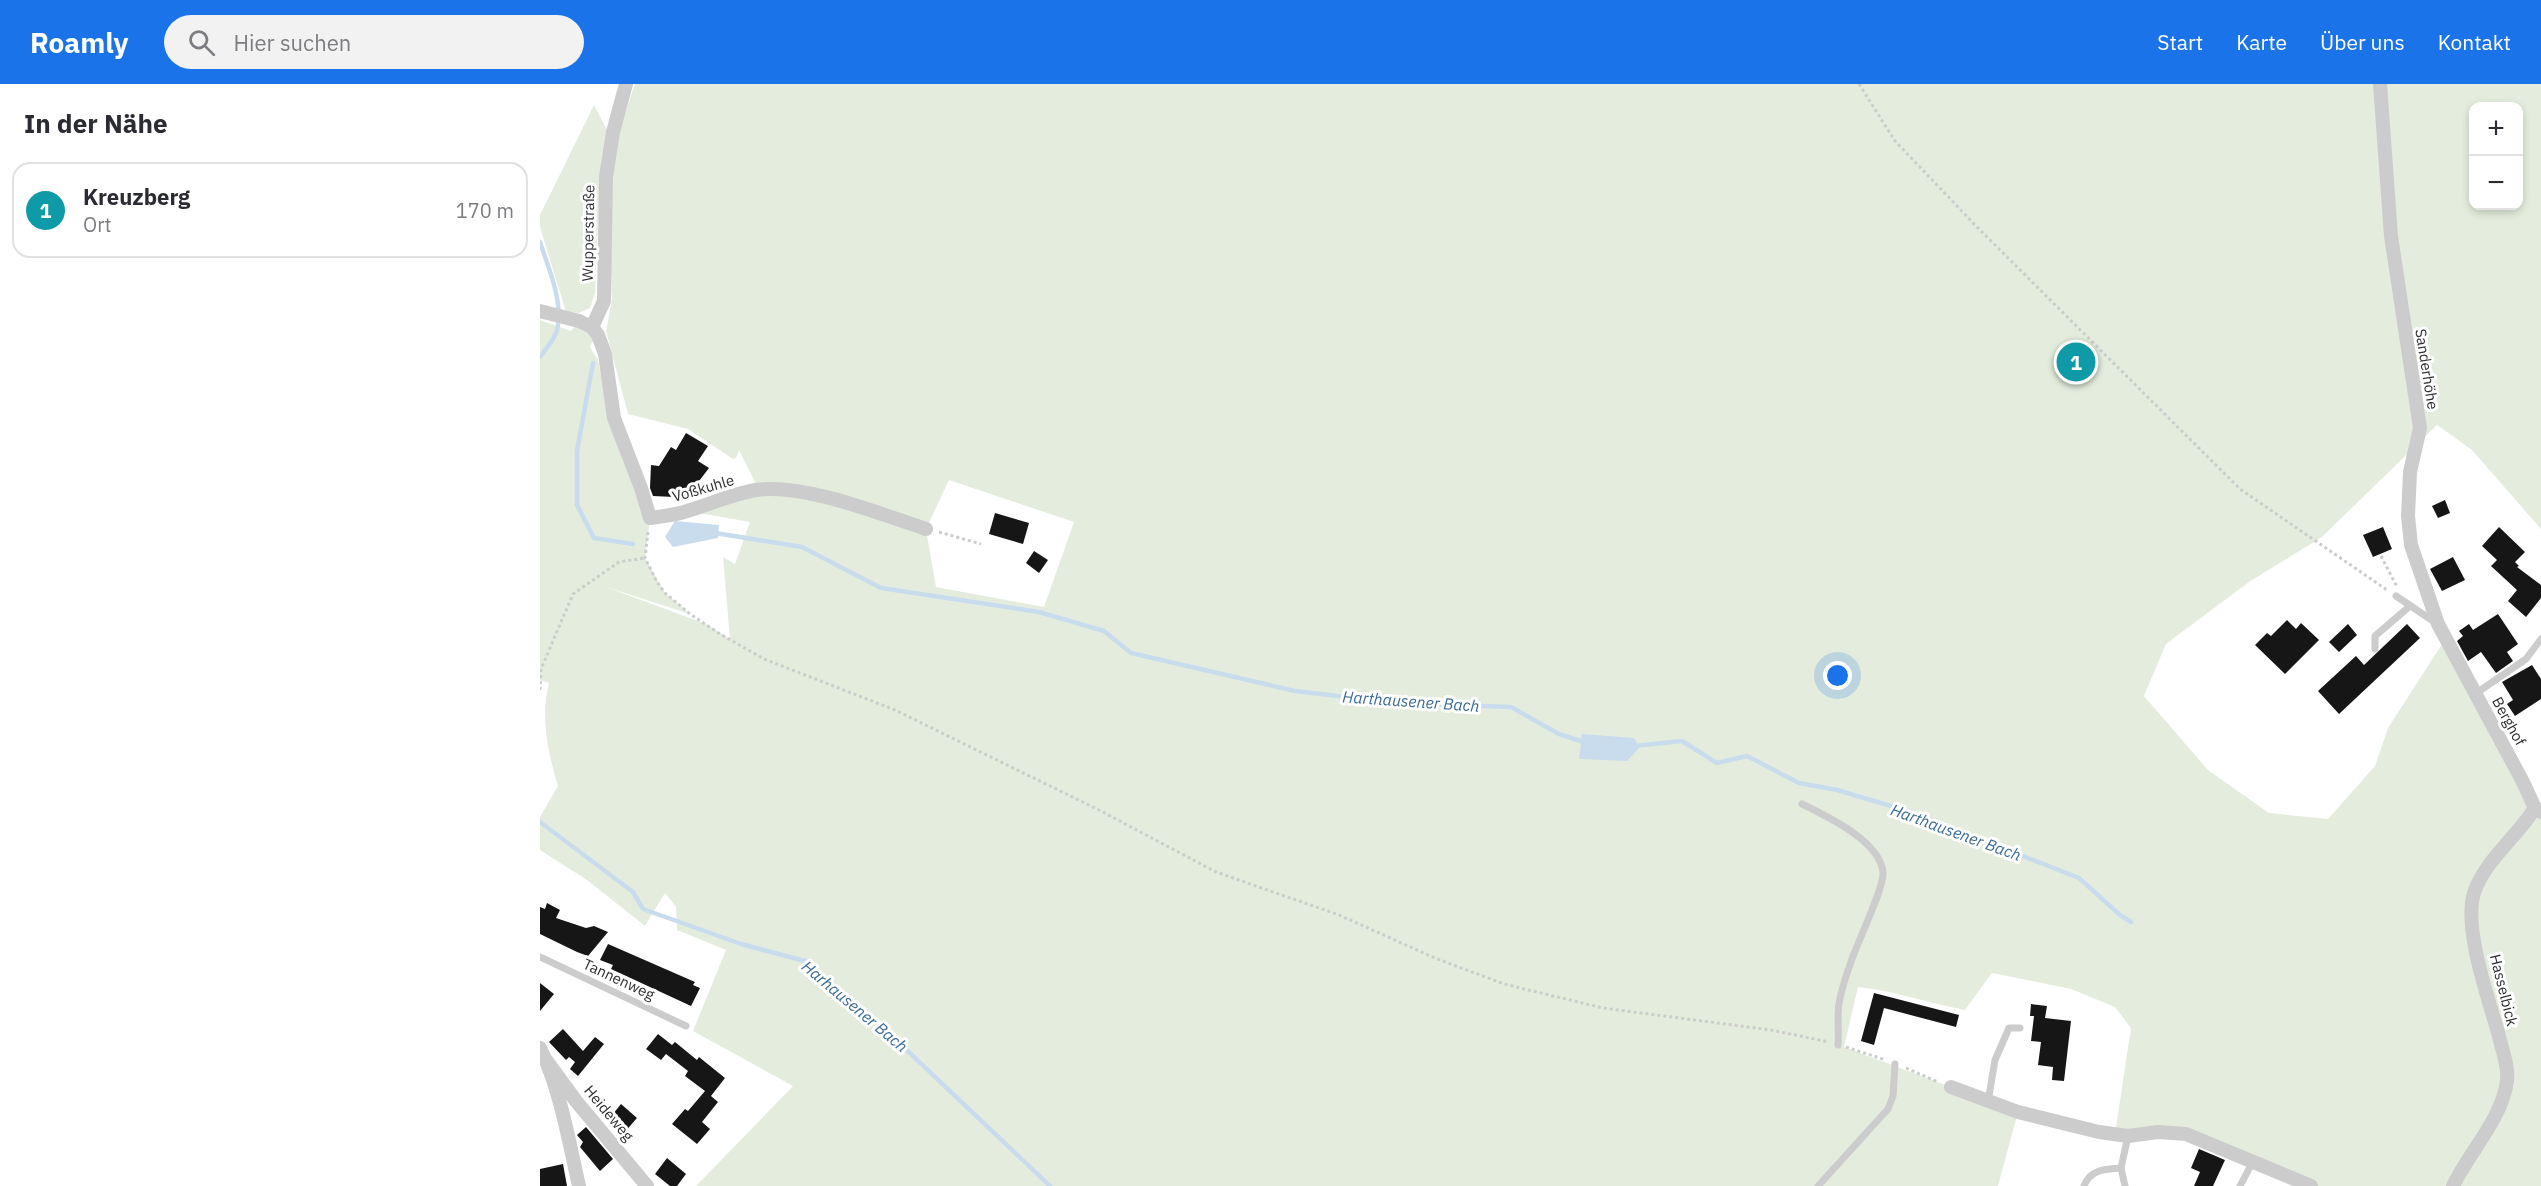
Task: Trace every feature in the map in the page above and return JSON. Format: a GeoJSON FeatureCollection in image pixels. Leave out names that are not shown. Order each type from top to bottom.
{"type":"FeatureCollection","features":[{"type":"Feature","properties":{"kind":"street","name":"Wupperstraße"},"geometry":{"type":"LineString","coordinates":[[592,327],[604,301],[606,177],[613,132],[626,84]]}},
{"type":"Feature","properties":{"kind":"street","name":"Sanderhöhe"},"geometry":{"type":"LineString","coordinates":[[2380,84],[2391,236],[2420,428],[2410,472],[2408,516],[2411,546],[2438,624],[2452,651]]}},
{"type":"Feature","properties":{"kind":"street"},"geometry":{"type":"LineString","coordinates":[[544,312],[592,327],[598,335],[605,354],[614,418],[650,518]]}},
{"type":"Feature","properties":{"kind":"street","name":"Voßkuhle"},"geometry":{"type":"LineString","coordinates":[[650,518],[688,511],[726,496],[759,490],[797,492],[829,499],[926,529]]}},
{"type":"Feature","properties":{"kind":"street","name":"Berghof"},"geometry":{"type":"LineString","coordinates":[[2452,651],[2538,810]]}},
{"type":"Feature","properties":{"kind":"street","name":"Hasselbick"},"geometry":{"type":"LineString","coordinates":[[2453,1186],[2501,1105],[2507,1079],[2503,1051],[2472,931],[2473,899],[2480,879],[2489,865],[2538,810]]}},
{"type":"Feature","properties":{"kind":"street"},"geometry":{"type":"LineString","coordinates":[[543,1054],[566,1130],[579,1186]]}},
{"type":"Feature","properties":{"kind":"street","name":"Heideweg"},"geometry":{"type":"LineString","coordinates":[[543,1054],[576,1101],[647,1186]]}},
{"type":"Feature","properties":{"kind":"street"},"geometry":{"type":"LineString","coordinates":[[1951,1087],[1988,1102],[2076,1127],[2128,1136],[2158,1132],[2180,1133],[2199,1138],[2252,1163],[2311,1186]]}},
{"type":"Feature","properties":{"kind":"lane"},"geometry":{"type":"LineString","coordinates":[[2397,597],[2438,624]]}},
{"type":"Feature","properties":{"kind":"lane"},"geometry":{"type":"LineString","coordinates":[[2375,649],[2375,636],[2410,606]]}},
{"type":"Feature","properties":{"kind":"lane"},"geometry":{"type":"LineString","coordinates":[[2475,694],[2526,658],[2541,639]]}},
{"type":"Feature","properties":{"kind":"lane"},"geometry":{"type":"LineString","coordinates":[[1802,804],[1838,822],[1861,838],[1874,855],[1883,873],[1880,889],[1852,958],[1838,1005],[1840,1021],[1838,1045]]}},
{"type":"Feature","properties":{"kind":"lane","name":"Tannenweg"},"geometry":{"type":"LineString","coordinates":[[540,957],[686,1026]]}},
{"type":"Feature","properties":{"kind":"lane"},"geometry":{"type":"LineString","coordinates":[[1988,1102],[1995,1060],[2009,1028],[2020,1028]]}},
{"type":"Feature","properties":{"kind":"lane"},"geometry":{"type":"LineString","coordinates":[[1818,1186],[1888,1109],[1893,1096],[1895,1064]]}},
{"type":"Feature","properties":{"kind":"lane"},"geometry":{"type":"LineString","coordinates":[[2125,1186],[2121,1168],[2128,1136]]}},
{"type":"Feature","properties":{"kind":"lane"},"geometry":{"type":"LineString","coordinates":[[2240,1186],[2252,1163]]}},
{"type":"Feature","properties":{"kind":"lane"},"geometry":{"type":"LineString","coordinates":[[2084,1186],[2090,1175],[2097,1171],[2121,1168]]}},
{"type":"Feature","properties":{"kind":"path"},"geometry":{"type":"LineString","coordinates":[[1859,84],[1895,141],[1978,228],[2240,489],[2397,597],[2398,591],[2381,556]]}},
{"type":"Feature","properties":{"kind":"path"},"geometry":{"type":"LineString","coordinates":[[650,518],[645,558],[665,593],[690,614],[720,634],[764,659],[895,710],[1089,805],[1216,872],[1339,915],[1435,958],[1504,984],[1603,1008],[1771,1030],[1838,1045],[1895,1064],[1951,1087]]}},
{"type":"Feature","properties":{"kind":"path"},"geometry":{"type":"LineString","coordinates":[[926,529],[981,543]]}},
{"type":"Feature","properties":{"kind":"path"},"geometry":{"type":"LineString","coordinates":[[540,690],[541,669],[573,594],[620,562],[645,558]]}},
{"type":"Feature","properties":{"kind":"green space"},"geometry":{"type":"Polygon","coordinates":[[[635,84],[2541,84],[2541,529],[2472,450],[2437,425],[2322,537],[2249,582],[2166,644],[2144,696],[2208,770],[2269,813],[2328,819],[2375,766],[2388,728],[2442,644],[2541,812],[2541,1186],[2311,1186],[2199,1138],[2115,1134],[2131,1028],[2115,1007],[2071,989],[1992,973],[1965,1010],[1858,987],[1844,1047],[2018,1112],[1998,1186],[696,1186],[793,1086],[693,1031],[726,950],[677,930],[676,907],[665,893],[645,926],[587,880],[540,850],[540,817],[558,786],[546,734],[545,708],[549,683],[540,680],[540,320],[571,331],[579,321],[601,324],[590,347],[598,360],[610,419],[650,518],[645,558],[665,593],[690,614],[606,587],[706,624],[730,639],[723,557],[735,564],[750,522],[688,511],[759,490],[739,450],[736,458],[733,459],[688,429],[628,414],[606,331],[612,299],[609,219],[618,134],[635,84]],[[949,480],[926,529],[936,587],[1044,607],[1074,522],[949,480]]]}},
{"type":"Feature","properties":{"kind":"green space"},"geometry":{"type":"Polygon","coordinates":[[[594,105],[608,132],[600,177],[595,293],[590,308],[579,313],[566,312],[540,227],[540,215],[594,105]]]}},
{"type":"Feature","properties":{"kind":"water"},"geometry":{"type":"Polygon","coordinates":[[[675,521],[719,525],[718,538],[673,547],[665,537],[675,521]]]}},
{"type":"Feature","properties":{"kind":"water"},"geometry":{"type":"Polygon","coordinates":[[[1582,734],[1634,738],[1640,747],[1627,761],[1579,759],[1582,734]]]}},
{"type":"Feature","properties":{"kind":"building"},"geometry":{"type":"Polygon","coordinates":[[[686,433],[708,446],[698,461],[709,468],[696,485],[696,498],[653,496],[650,488],[651,465],[659,466],[671,447],[676,450],[686,433]]]}},
{"type":"Feature","properties":{"kind":"building"},"geometry":{"type":"Polygon","coordinates":[[[2445,500],[2450,513],[2438,518],[2432,506],[2445,500]]]}},
{"type":"Feature","properties":{"kind":"building"},"geometry":{"type":"Polygon","coordinates":[[[995,513],[1029,523],[1023,544],[989,534],[995,513]]]}},
{"type":"Feature","properties":{"kind":"building"},"geometry":{"type":"Polygon","coordinates":[[[2383,527],[2392,549],[2373,557],[2363,535],[2383,527]]]}},
{"type":"Feature","properties":{"kind":"building"},"geometry":{"type":"Polygon","coordinates":[[[2499,527],[2525,552],[2515,562],[2519,566],[2517,567],[2541,585],[2541,598],[2526,617],[2508,601],[2517,590],[2491,566],[2497,560],[2482,546],[2499,527]]]}},
{"type":"Feature","properties":{"kind":"building"},"geometry":{"type":"Polygon","coordinates":[[[1034,551],[1048,560],[1039,573],[1026,563],[1034,551]]]}},
{"type":"Feature","properties":{"kind":"building"},"geometry":{"type":"Polygon","coordinates":[[[2453,557],[2465,580],[2442,591],[2430,569],[2453,557]]]}},
{"type":"Feature","properties":{"kind":"building"},"geometry":{"type":"Polygon","coordinates":[[[2498,614],[2518,644],[2507,652],[2513,661],[2496,673],[2481,652],[2468,661],[2457,641],[2463,636],[2459,631],[2469,624],[2473,630],[2498,614]]]}},
{"type":"Feature","properties":{"kind":"building"},"geometry":{"type":"Polygon","coordinates":[[[2287,620],[2296,629],[2301,623],[2319,640],[2285,674],[2255,645],[2267,633],[2271,636],[2287,620]]]}},
{"type":"Feature","properties":{"kind":"building"},"geometry":{"type":"Polygon","coordinates":[[[2348,624],[2357,635],[2339,652],[2329,642],[2348,624]]]}},
{"type":"Feature","properties":{"kind":"building"},"geometry":{"type":"Polygon","coordinates":[[[2407,624],[2420,638],[2339,714],[2318,691],[2356,656],[2364,665],[2407,624]]]}},
{"type":"Feature","properties":{"kind":"building"},"geometry":{"type":"Polygon","coordinates":[[[2532,665],[2541,679],[2541,699],[2515,716],[2507,704],[2513,700],[2502,682],[2532,665]]]}},
{"type":"Feature","properties":{"kind":"building"},"geometry":{"type":"Polygon","coordinates":[[[547,903],[560,910],[556,918],[586,928],[594,926],[608,932],[588,956],[577,952],[540,934],[540,907],[545,909],[547,903]]]}},
{"type":"Feature","properties":{"kind":"building"},"geometry":{"type":"Polygon","coordinates":[[[608,944],[695,982],[693,985],[700,988],[691,1006],[611,969],[613,965],[600,960],[608,944]]]}},
{"type":"Feature","properties":{"kind":"building"},"geometry":{"type":"Polygon","coordinates":[[[540,983],[554,994],[540,1011],[540,983]]]}},
{"type":"Feature","properties":{"kind":"building"},"geometry":{"type":"Polygon","coordinates":[[[1874,993],[1959,1015],[1956,1027],[1884,1008],[1874,1045],[1861,1041],[1874,993]]]}},
{"type":"Feature","properties":{"kind":"building"},"geometry":{"type":"Polygon","coordinates":[[[2031,1004],[2047,1006],[2045,1018],[2071,1021],[2064,1081],[2052,1080],[2053,1067],[2038,1065],[2041,1042],[2031,1041],[2034,1016],[2030,1016],[2031,1004]]]}},
{"type":"Feature","properties":{"kind":"building"},"geometry":{"type":"Polygon","coordinates":[[[563,1029],[583,1051],[595,1037],[604,1044],[578,1076],[570,1069],[575,1062],[569,1057],[566,1060],[549,1042],[563,1029]]]}},
{"type":"Feature","properties":{"kind":"building"},"geometry":{"type":"Polygon","coordinates":[[[658,1034],[672,1045],[675,1042],[697,1060],[699,1057],[725,1078],[711,1096],[718,1102],[702,1122],[710,1129],[697,1144],[672,1124],[685,1109],[688,1111],[705,1091],[685,1076],[688,1071],[666,1054],[661,1060],[646,1049],[658,1034]]]}},
{"type":"Feature","properties":{"kind":"building"},"geometry":{"type":"Polygon","coordinates":[[[621,1104],[637,1118],[624,1133],[609,1119],[621,1104]]]}},
{"type":"Feature","properties":{"kind":"building"},"geometry":{"type":"Polygon","coordinates":[[[586,1127],[613,1159],[600,1171],[580,1147],[583,1142],[577,1135],[586,1127]]]}},
{"type":"Feature","properties":{"kind":"building"},"geometry":{"type":"Polygon","coordinates":[[[2199,1149],[2225,1160],[2213,1186],[2194,1186],[2200,1172],[2191,1168],[2199,1149]]]}},
{"type":"Feature","properties":{"kind":"building"},"geometry":{"type":"Polygon","coordinates":[[[667,1158],[686,1174],[677,1186],[670,1186],[655,1174],[667,1158]]]}},
{"type":"Feature","properties":{"kind":"building"},"geometry":{"type":"Polygon","coordinates":[[[563,1164],[567,1186],[540,1186],[540,1169],[563,1164]]]}},
{"type":"Feature","properties":{"kind":"waterway"},"geometry":{"type":"LineString","coordinates":[[540,242],[554,283],[559,315],[556,334],[540,357]]}},
{"type":"Feature","properties":{"kind":"waterway","name":"Harthausener Bach"},"geometry":{"type":"LineString","coordinates":[[593,363],[577,451],[577,505],[594,538],[633,544]]}},
{"type":"Feature","properties":{"kind":"waterway","name":"Harthausener Bach"},"geometry":{"type":"LineString","coordinates":[[715,533],[802,547],[881,588],[1039,612],[1104,631],[1131,653],[1295,691],[1398,703],[1511,707],[1559,734],[1587,743]]}},
{"type":"Feature","properties":{"kind":"waterway","name":"Harthausener Bach"},"geometry":{"type":"LineString","coordinates":[[1634,746],[1682,741],[1717,763],[1747,756],[1799,783],[1837,790],[1911,812],[2079,878],[2131,922]]}},
{"type":"Feature","properties":{"kind":"waterway","name":"Harhausener Bach"},"geometry":{"type":"LineString","coordinates":[[540,822],[633,892],[643,909],[741,944],[805,961],[874,1019],[1050,1186]]}},
{"type":"Feature","properties":{"kind":"place","name":"Kreuzberg"},"geometry":{"type":"Point","coordinates":[2076,362]}}]}
